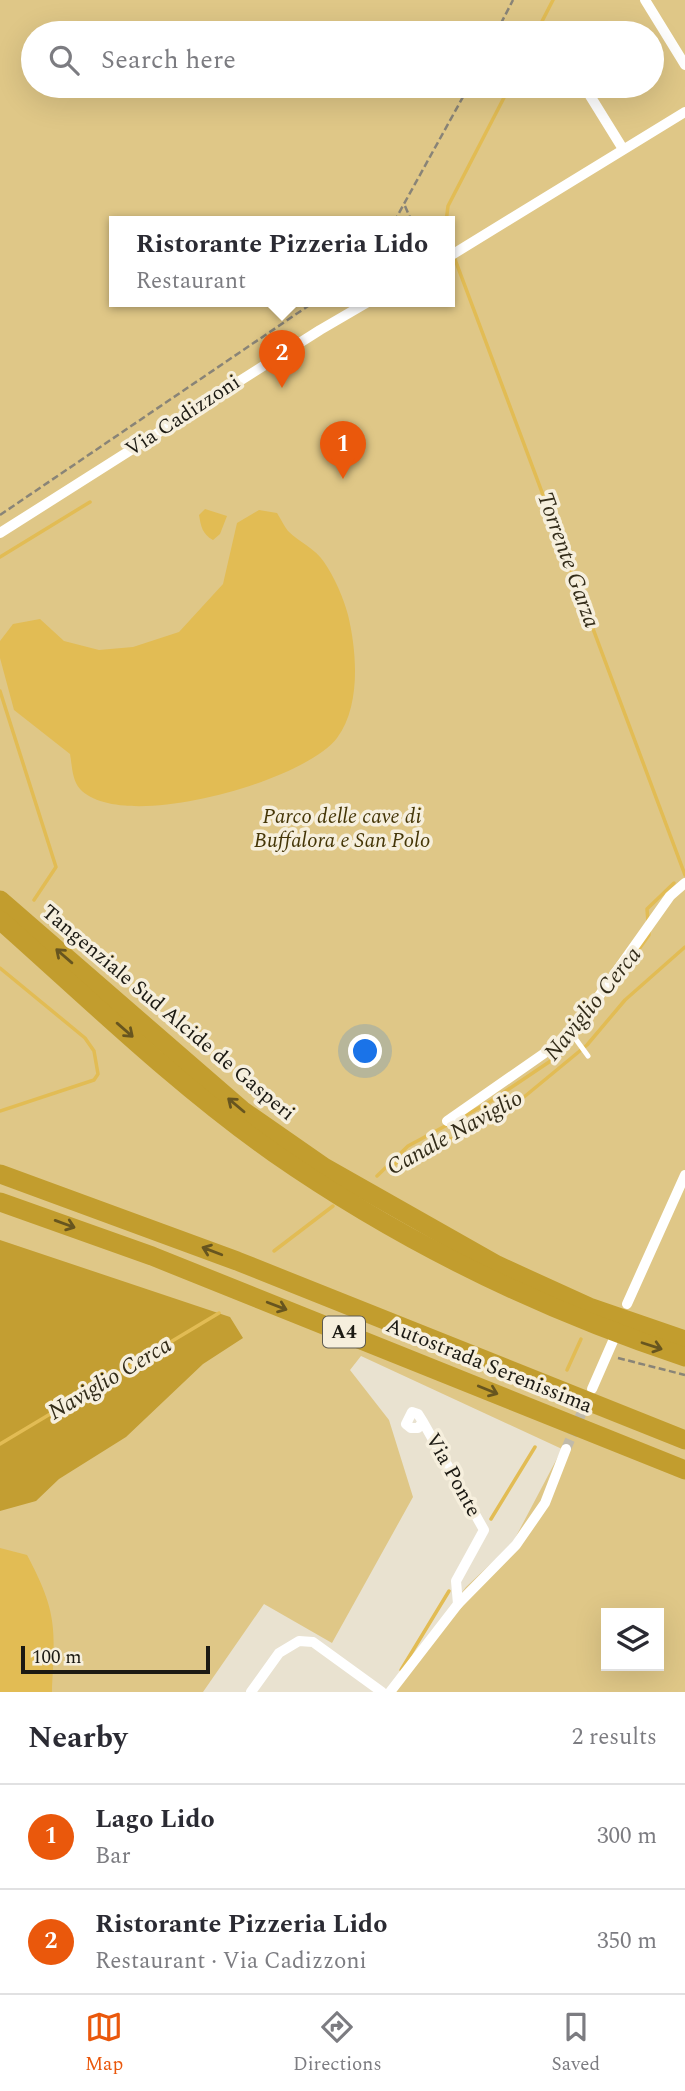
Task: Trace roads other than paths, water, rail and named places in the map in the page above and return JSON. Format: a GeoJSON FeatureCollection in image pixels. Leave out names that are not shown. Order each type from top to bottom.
{"type":"FeatureCollection","features":[{"type":"Feature","properties":{"kind":"highway","name":"Tangenziale Sud Alcide de Gasperi"},"geometry":{"type":"LineString","coordinates":[[0,900],[242,1110],[324,1167],[508,1270],[589,1307],[685,1340]]}},
{"type":"Feature","properties":{"kind":"highway","name":"Tangenziale Sud Alcide de Gasperi"},"geometry":{"type":"LineString","coordinates":[[0,920],[182,1080],[274,1153],[318,1181],[491,1279],[584,1321],[685,1357]]}},
{"type":"Feature","properties":{"kind":"highway","name":"Autostrada Serenissima"},"geometry":{"type":"LineString","coordinates":[[0,1174],[250,1266],[685,1440]]}},
{"type":"Feature","properties":{"kind":"highway","name":"Autostrada Serenissima"},"geometry":{"type":"LineString","coordinates":[[0,1202],[163,1261],[685,1470]]}},
{"type":"Feature","properties":{"kind":"street"},"geometry":{"type":"LineString","coordinates":[[645,0],[658,21]]}},
{"type":"Feature","properties":{"kind":"street"},"geometry":{"type":"LineString","coordinates":[[664,31],[685,65]]}},
{"type":"Feature","properties":{"kind":"street"},"geometry":{"type":"LineString","coordinates":[[591,98],[623,149]]}},
{"type":"Feature","properties":{"kind":"street"},"geometry":{"type":"LineString","coordinates":[[455,253],[685,112]]}},
{"type":"Feature","properties":{"kind":"street","name":"Via Cadizzoni"},"geometry":{"type":"LineString","coordinates":[[0,533],[296,344],[359,307]]}},
{"type":"Feature","properties":{"kind":"street"},"geometry":{"type":"LineString","coordinates":[[447,1121],[572,1034],[670,896],[685,883]]}},
{"type":"Feature","properties":{"kind":"street"},"geometry":{"type":"LineString","coordinates":[[627,1304],[685,1175]]}},
{"type":"Feature","properties":{"kind":"street"},"geometry":{"type":"LineString","coordinates":[[592,1389],[613,1341]]}},
{"type":"Feature","properties":{"kind":"street","name":"Via Ponte"},"geometry":{"type":"LineString","coordinates":[[423,1422],[484,1530],[456,1581],[458,1604]]}},
{"type":"Feature","properties":{"kind":"street"},"geometry":{"type":"LineString","coordinates":[[390,1692],[458,1604],[516,1545],[545,1503],[566,1449]]}},
{"type":"Feature","properties":{"kind":"street"},"geometry":{"type":"LineString","coordinates":[[251,1692],[279,1653],[299,1641],[313,1642],[382,1692]]}},
{"type":"Feature","properties":{"kind":"lane"},"geometry":{"type":"LineString","coordinates":[[572,1034],[588,1056]]}},
{"type":"Feature","properties":{"kind":"waterway","name":"Torrente Garza"},"geometry":{"type":"LineString","coordinates":[[542,21],[553,0]]}},
{"type":"Feature","properties":{"kind":"waterway","name":"Torrente Garza"},"geometry":{"type":"LineString","coordinates":[[447,216],[448,206],[504,98]]}},
{"type":"Feature","properties":{"kind":"waterway","name":"Torrente Garza"},"geometry":{"type":"LineString","coordinates":[[455,259],[685,875]]}},
{"type":"Feature","properties":{"kind":"waterway"},"geometry":{"type":"LineString","coordinates":[[0,557],[90,502]]}},
{"type":"Feature","properties":{"kind":"waterway"},"geometry":{"type":"LineString","coordinates":[[0,691],[56,867],[34,900]]}},
{"type":"Feature","properties":{"kind":"waterway","name":"Naviglio Cerca"},"geometry":{"type":"LineString","coordinates":[[648,922],[647,909],[674,883]]}},
{"type":"Feature","properties":{"kind":"waterway","name":"Naviglio Cerca"},"geometry":{"type":"LineString","coordinates":[[606,995],[649,935],[649,930]]}},
{"type":"Feature","properties":{"kind":"waterway","name":"Canale Naviglio"},"geometry":{"type":"LineString","coordinates":[[388,1169],[401,1159],[463,1134],[524,1097],[587,1045],[625,1000],[685,947]]}},
{"type":"Feature","properties":{"kind":"waterway"},"geometry":{"type":"LineString","coordinates":[[0,968],[85,1038],[94,1051],[98,1074],[94,1080],[0,1111]]}},
{"type":"Feature","properties":{"kind":"waterway","name":"Naviglio Cerca"},"geometry":{"type":"LineString","coordinates":[[377,1176],[408,1146],[488,1103],[555,1058],[568,1042]]}},
{"type":"Feature","properties":{"kind":"waterway","name":"Naviglio Cerca"},"geometry":{"type":"LineString","coordinates":[[274,1251],[333,1206]]}},
{"type":"Feature","properties":{"kind":"waterway","name":"Naviglio Cerca"},"geometry":{"type":"LineString","coordinates":[[0,1444],[219,1313]]}},
{"type":"Feature","properties":{"kind":"waterway"},"geometry":{"type":"LineString","coordinates":[[567,1370],[581,1339]]}},
{"type":"Feature","properties":{"kind":"waterway"},"geometry":{"type":"LineString","coordinates":[[491,1519],[535,1447]]}},
{"type":"Feature","properties":{"kind":"waterway"},"geometry":{"type":"LineString","coordinates":[[401,1670],[449,1591]]}},
{"type":"Feature","properties":{"kind":"tunnel"},"geometry":{"type":"LineString","coordinates":[[566,1449],[588,1398]]}},
{"type":"Feature","properties":{"kind":"place","name":"Ristorante Pizzeria Lido"},"geometry":{"type":"Point","coordinates":[282,388]}},
{"type":"Feature","properties":{"kind":"place","name":"Lago Lido"},"geometry":{"type":"Point","coordinates":[343,479]}},
{"type":"Feature","properties":{"kind":"park label","name":"Parco delle cave di Buffalora e San Polo"},"geometry":{"type":"Point","coordinates":[342,829]}}]}
